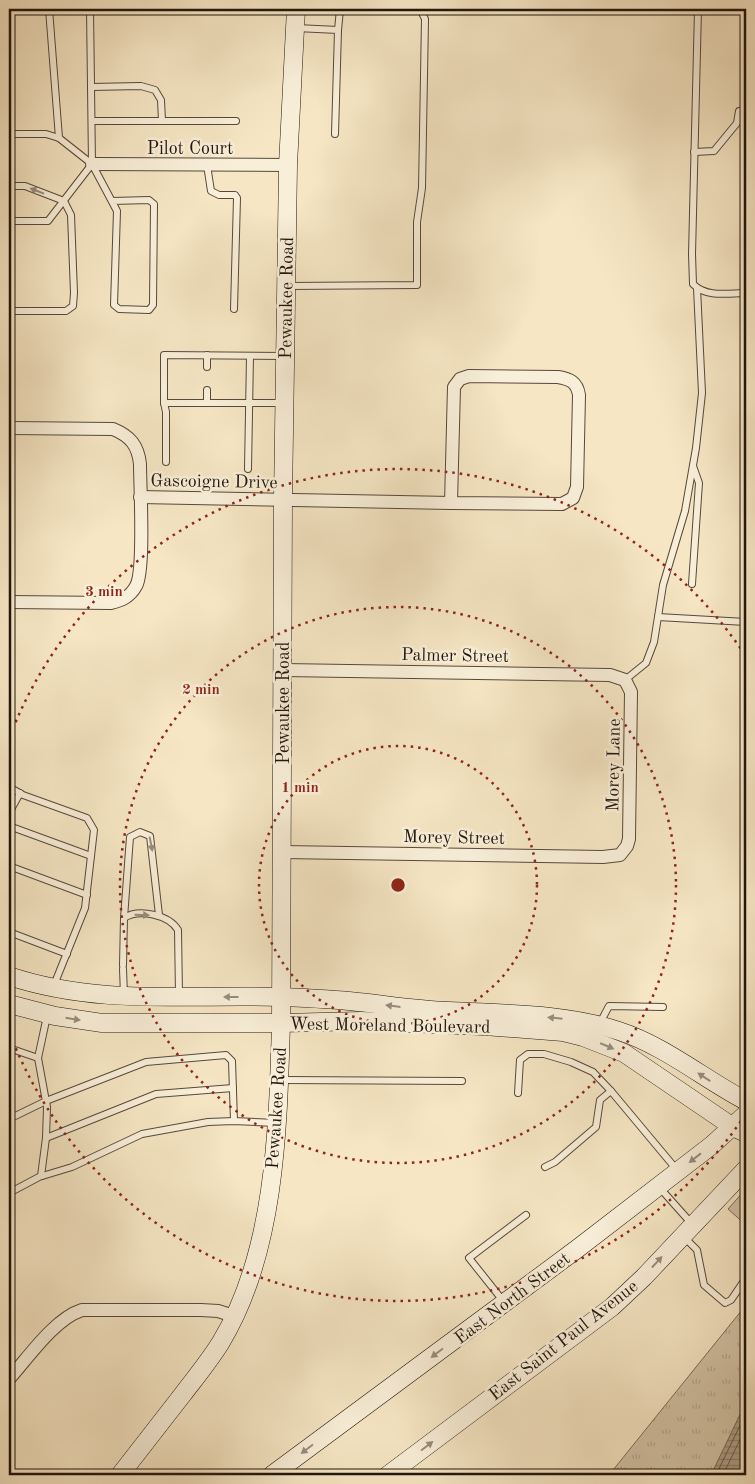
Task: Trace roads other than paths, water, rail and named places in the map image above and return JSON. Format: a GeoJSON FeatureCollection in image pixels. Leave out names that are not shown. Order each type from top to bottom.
{"type":"FeatureCollection","features":[{"type":"Feature","properties":{"kind":"main road","name":"Pewaukee Road"},"geometry":{"type":"LineString","coordinates":[[120,1475],[214,1352],[234,1316],[246,1287],[265,1214],[278,1123],[281,1023],[284,670],[284,404],[288,165],[296,9]]}},
{"type":"Feature","properties":{"kind":"main road","name":"West Moreland Boulevard"},"geometry":{"type":"LineString","coordinates":[[9,976],[53,989],[88,994],[280,997],[556,1018],[598,1025],[619,1031],[661,1049],[710,1082],[746,1101]]}},
{"type":"Feature","properties":{"kind":"main road"},"geometry":{"type":"LineString","coordinates":[[48,1014],[53,989]]}},
{"type":"Feature","properties":{"kind":"main road"},"geometry":{"type":"LineString","coordinates":[[186,997],[191,1024]]}},
{"type":"Feature","properties":{"kind":"main road","name":"West Moreland Boulevard"},"geometry":{"type":"LineString","coordinates":[[9,1004],[48,1014],[102,1023],[191,1024],[361,1021],[484,1026],[563,1032],[583,1037],[624,1053],[742,1128]]}},
{"type":"Feature","properties":{"kind":"main road","name":"East North Street"},"geometry":{"type":"LineString","coordinates":[[272,1475],[505,1303],[678,1171],[742,1128],[746,1114]]}},
{"type":"Feature","properties":{"kind":"main road","name":"East Saint Paul Avenue"},"geometry":{"type":"LineString","coordinates":[[388,1475],[612,1307],[746,1169]]}},
{"type":"Feature","properties":{"kind":"street","name":"Pilot Court"},"geometry":{"type":"LineString","coordinates":[[92,164],[288,165]]}},
{"type":"Feature","properties":{"kind":"street","name":"Gascoigne Drive"},"geometry":{"type":"LineString","coordinates":[[9,602],[111,603],[127,597],[139,579],[140,497],[562,504],[573,498],[577,487],[579,395],[575,384],[567,378],[558,377],[469,376],[460,379],[454,386],[453,394],[451,502]]}},
{"type":"Feature","properties":{"kind":"street"},"geometry":{"type":"LineString","coordinates":[[9,428],[104,428],[124,433],[138,450],[140,497]]}},
{"type":"Feature","properties":{"kind":"street","name":"Palmer Street"},"geometry":{"type":"LineString","coordinates":[[284,670],[610,676],[625,680]]}},
{"type":"Feature","properties":{"kind":"street","name":"Morey Lane"},"geometry":{"type":"LineString","coordinates":[[623,852],[629,839],[631,692],[625,680]]}},
{"type":"Feature","properties":{"kind":"street","name":"Morey Street"},"geometry":{"type":"LineString","coordinates":[[282,852],[603,858],[614,857],[623,852]]}},
{"type":"Feature","properties":{"kind":"street"},"geometry":{"type":"LineString","coordinates":[[9,1379],[60,1323],[72,1313],[82,1310],[201,1310],[218,1311],[234,1316]]}},
{"type":"Feature","properties":{"kind":"lane"},"geometry":{"type":"LineString","coordinates":[[49,9],[59,138]]}},
{"type":"Feature","properties":{"kind":"lane"},"geometry":{"type":"LineString","coordinates":[[9,221],[48,221],[92,164],[90,9]]}},
{"type":"Feature","properties":{"kind":"lane"},"geometry":{"type":"LineString","coordinates":[[335,134],[340,9]]}},
{"type":"Feature","properties":{"kind":"lane"},"geometry":{"type":"LineString","coordinates":[[286,286],[417,285],[417,222],[422,188],[425,19],[420,9]]}},
{"type":"Feature","properties":{"kind":"lane"},"geometry":{"type":"LineString","coordinates":[[698,9],[692,254],[693,284],[697,288],[717,293],[746,292]]}},
{"type":"Feature","properties":{"kind":"lane"},"geometry":{"type":"LineString","coordinates":[[295,28],[338,30]]}},
{"type":"Feature","properties":{"kind":"lane"},"geometry":{"type":"LineString","coordinates":[[91,87],[141,86],[155,90],[161,100],[162,121]]}},
{"type":"Feature","properties":{"kind":"lane"},"geometry":{"type":"LineString","coordinates":[[694,152],[714,151],[736,123],[739,111],[746,112]]}},
{"type":"Feature","properties":{"kind":"lane"},"geometry":{"type":"LineString","coordinates":[[92,121],[236,121]]}},
{"type":"Feature","properties":{"kind":"lane"},"geometry":{"type":"LineString","coordinates":[[9,134],[46,134],[59,138],[92,164],[117,211],[114,305],[119,309],[149,310],[153,305],[154,204],[149,200],[112,201]]}},
{"type":"Feature","properties":{"kind":"lane"},"geometry":{"type":"LineString","coordinates":[[207,165],[211,191],[219,195],[235,195],[237,198],[234,309]]}},
{"type":"Feature","properties":{"kind":"lane"},"geometry":{"type":"LineString","coordinates":[[9,186],[25,186],[64,201],[72,215],[73,306],[66,311],[9,311]]}},
{"type":"Feature","properties":{"kind":"lane"},"geometry":{"type":"LineString","coordinates":[[625,680],[646,663],[654,642],[663,585],[685,511],[702,393],[697,288]]}},
{"type":"Feature","properties":{"kind":"lane"},"geometry":{"type":"LineString","coordinates":[[166,462],[164,355],[285,356]]}},
{"type":"Feature","properties":{"kind":"lane"},"geometry":{"type":"LineString","coordinates":[[207,355],[207,367]]}},
{"type":"Feature","properties":{"kind":"lane"},"geometry":{"type":"LineString","coordinates":[[248,469],[250,356]]}},
{"type":"Feature","properties":{"kind":"lane"},"geometry":{"type":"LineString","coordinates":[[207,390],[207,403]]}},
{"type":"Feature","properties":{"kind":"lane"},"geometry":{"type":"LineString","coordinates":[[164,403],[284,404]]}},
{"type":"Feature","properties":{"kind":"lane"},"geometry":{"type":"LineString","coordinates":[[692,584],[700,482],[693,464]]}},
{"type":"Feature","properties":{"kind":"lane"},"geometry":{"type":"LineString","coordinates":[[658,617],[746,622]]}},
{"type":"Feature","properties":{"kind":"lane"},"geometry":{"type":"LineString","coordinates":[[9,787],[20,793],[87,818],[94,830],[85,908],[53,989]]}},
{"type":"Feature","properties":{"kind":"lane"},"geometry":{"type":"LineString","coordinates":[[9,813],[20,793]]}},
{"type":"Feature","properties":{"kind":"lane"},"geometry":{"type":"LineString","coordinates":[[9,826],[91,856]]}},
{"type":"Feature","properties":{"kind":"lane"},"geometry":{"type":"LineString","coordinates":[[124,996],[126,871],[130,837],[140,832],[150,836],[160,915]]}},
{"type":"Feature","properties":{"kind":"lane"},"geometry":{"type":"LineString","coordinates":[[9,866],[87,895]]}},
{"type":"Feature","properties":{"kind":"lane"},"geometry":{"type":"LineString","coordinates":[[124,918],[129,915],[160,915],[174,924],[178,930],[186,997]]}},
{"type":"Feature","properties":{"kind":"lane"},"geometry":{"type":"LineString","coordinates":[[9,932],[67,954]]}},
{"type":"Feature","properties":{"kind":"lane"},"geometry":{"type":"LineString","coordinates":[[598,1025],[609,1006],[663,1007]]}},
{"type":"Feature","properties":{"kind":"lane"},"geometry":{"type":"LineString","coordinates":[[41,1176],[46,1138],[46,1101],[38,1058],[48,1014]]}},
{"type":"Feature","properties":{"kind":"lane"},"geometry":{"type":"LineString","coordinates":[[9,1048],[38,1058]]}},
{"type":"Feature","properties":{"kind":"lane"},"geometry":{"type":"LineString","coordinates":[[518,1093],[520,1060],[528,1054],[544,1054],[571,1062],[593,1072],[678,1171]]}},
{"type":"Feature","properties":{"kind":"lane"},"geometry":{"type":"LineString","coordinates":[[9,1119],[46,1101],[146,1062],[226,1055],[232,1061],[234,1121]]}},
{"type":"Feature","properties":{"kind":"lane"},"geometry":{"type":"LineString","coordinates":[[280,1080],[462,1081]]}},
{"type":"Feature","properties":{"kind":"lane"},"geometry":{"type":"LineString","coordinates":[[46,1138],[156,1094],[233,1088]]}},
{"type":"Feature","properties":{"kind":"lane"},"geometry":{"type":"LineString","coordinates":[[545,1167],[555,1162],[596,1127],[600,1100],[611,1091]]}},
{"type":"Feature","properties":{"kind":"lane"},"geometry":{"type":"LineString","coordinates":[[9,1193],[41,1176],[72,1167],[142,1134],[208,1122],[278,1123]]}},
{"type":"Feature","properties":{"kind":"lane"},"geometry":{"type":"LineString","coordinates":[[658,1186],[688,1230],[697,1250],[704,1285],[726,1302],[731,1300],[746,1278]]}},
{"type":"Feature","properties":{"kind":"lane"},"geometry":{"type":"LineString","coordinates":[[505,1303],[469,1258],[526,1215]]}},
{"type":"Feature","properties":{"kind":"water"},"geometry":{"type":"Polygon","coordinates":[[[746,1402],[746,1475],[711,1475],[746,1402]]]}}]}
